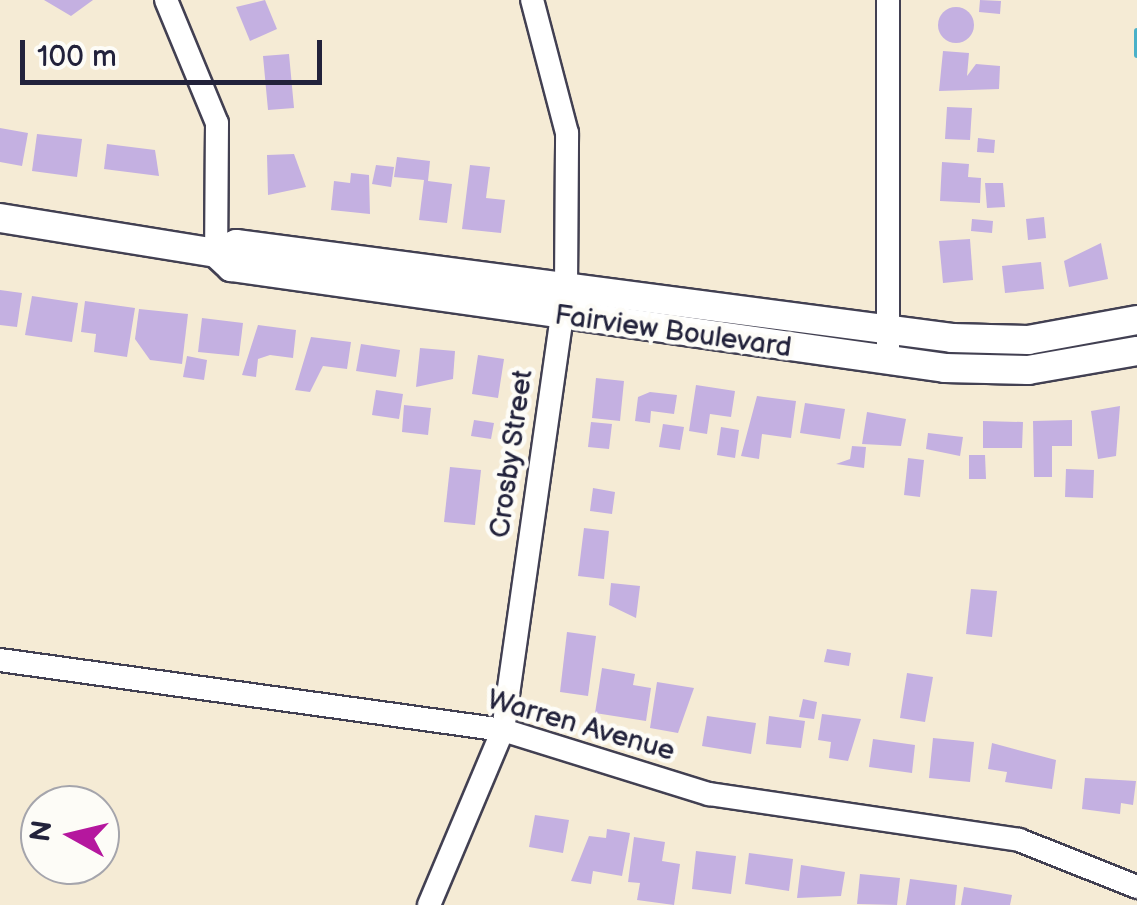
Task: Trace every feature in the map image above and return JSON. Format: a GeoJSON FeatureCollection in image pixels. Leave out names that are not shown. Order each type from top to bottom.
{"type":"FeatureCollection","features":[{"type":"Feature","properties":{"kind":"street"},"geometry":{"type":"LineString","coordinates":[[166,0],[216,123],[216,253]]}},
{"type":"Feature","properties":{"kind":"street","name":"Crosby Street"},"geometry":{"type":"LineString","coordinates":[[429,905],[503,730],[566,288],[567,133],[532,0]]}},
{"type":"Feature","properties":{"kind":"street"},"geometry":{"type":"LineString","coordinates":[[888,0],[888,361]]}},
{"type":"Feature","properties":{"kind":"street","name":"Fairview Boulevard"},"geometry":{"type":"LineString","coordinates":[[0,218],[216,253],[236,244],[889,331],[1028,340],[1137,320]]}},
{"type":"Feature","properties":{"kind":"street","name":"Fairview Boulevard"},"geometry":{"type":"LineString","coordinates":[[216,253],[230,267],[562,318],[888,361],[1011,371],[1137,350]]}},
{"type":"Feature","properties":{"kind":"street","name":"Warren Avenue"},"geometry":{"type":"LineString","coordinates":[[0,660],[503,730],[709,794],[1019,840],[1137,888]]}},
{"type":"Feature","properties":{"kind":"building"},"geometry":{"type":"Polygon","coordinates":[[[44,0],[93,0],[71,16],[44,0]]]}},
{"type":"Feature","properties":{"kind":"building"},"geometry":{"type":"Polygon","coordinates":[[[265,0],[277,29],[250,41],[236,7],[265,0]]]}},
{"type":"Feature","properties":{"kind":"building"},"geometry":{"type":"Polygon","coordinates":[[[980,0],[1001,1],[1000,14],[979,12],[980,0]]]}},
{"type":"Feature","properties":{"kind":"building"},"geometry":{"type":"Polygon","coordinates":[[[956,7],[968,13],[974,25],[968,37],[956,43],[944,37],[938,25],[944,13],[956,7]]]}},
{"type":"Feature","properties":{"kind":"building"},"geometry":{"type":"Polygon","coordinates":[[[943,51],[969,53],[967,76],[976,64],[1000,66],[999,89],[939,91],[943,51]]]}},
{"type":"Feature","properties":{"kind":"building"},"geometry":{"type":"Polygon","coordinates":[[[289,54],[294,108],[268,110],[263,56],[289,54]]]}},
{"type":"Feature","properties":{"kind":"building"},"geometry":{"type":"Polygon","coordinates":[[[947,107],[972,108],[970,140],[945,139],[947,107]]]}},
{"type":"Feature","properties":{"kind":"building"},"geometry":{"type":"Polygon","coordinates":[[[0,128],[28,133],[22,166],[0,162],[0,128]]]}},
{"type":"Feature","properties":{"kind":"building"},"geometry":{"type":"Polygon","coordinates":[[[37,134],[82,139],[77,177],[32,171],[37,134]]]}},
{"type":"Feature","properties":{"kind":"building"},"geometry":{"type":"Polygon","coordinates":[[[978,138],[995,140],[994,153],[977,152],[978,138]]]}},
{"type":"Feature","properties":{"kind":"building"},"geometry":{"type":"Polygon","coordinates":[[[107,144],[155,150],[159,176],[104,169],[107,144]]]}},
{"type":"Feature","properties":{"kind":"building"},"geometry":{"type":"Polygon","coordinates":[[[294,154],[306,187],[268,195],[267,155],[294,154]]]}},
{"type":"Feature","properties":{"kind":"building"},"geometry":{"type":"Polygon","coordinates":[[[397,157],[430,161],[428,181],[452,184],[447,223],[419,220],[424,180],[394,177],[397,157]]]}},
{"type":"Feature","properties":{"kind":"building"},"geometry":{"type":"Polygon","coordinates":[[[942,162],[969,164],[968,177],[981,178],[980,203],[940,201],[942,162]]]}},
{"type":"Feature","properties":{"kind":"building"},"geometry":{"type":"Polygon","coordinates":[[[376,165],[394,167],[391,187],[372,184],[376,165]]]}},
{"type":"Feature","properties":{"kind":"building"},"geometry":{"type":"Polygon","coordinates":[[[470,165],[490,167],[486,198],[505,200],[501,233],[462,229],[470,165]]]}},
{"type":"Feature","properties":{"kind":"building"},"geometry":{"type":"Polygon","coordinates":[[[351,173],[369,175],[370,214],[331,210],[334,181],[350,183],[351,173]]]}},
{"type":"Feature","properties":{"kind":"building"},"geometry":{"type":"Polygon","coordinates":[[[985,183],[1003,183],[1005,207],[987,208],[985,183]]]}},
{"type":"Feature","properties":{"kind":"building"},"geometry":{"type":"Polygon","coordinates":[[[1044,217],[1046,238],[1028,240],[1026,219],[1044,217]]]}},
{"type":"Feature","properties":{"kind":"building"},"geometry":{"type":"Polygon","coordinates":[[[972,219],[993,221],[992,233],[971,231],[972,219]]]}},
{"type":"Feature","properties":{"kind":"building"},"geometry":{"type":"Polygon","coordinates":[[[970,239],[973,280],[943,283],[939,241],[970,239]]]}},
{"type":"Feature","properties":{"kind":"building"},"geometry":{"type":"Polygon","coordinates":[[[1101,243],[1108,279],[1069,287],[1064,261],[1101,243]]]}},
{"type":"Feature","properties":{"kind":"building"},"geometry":{"type":"Polygon","coordinates":[[[1041,262],[1044,289],[1005,293],[1002,266],[1041,262]]]}},
{"type":"Feature","properties":{"kind":"building"},"geometry":{"type":"Polygon","coordinates":[[[0,290],[22,293],[17,327],[0,325],[0,290]]]}},
{"type":"Feature","properties":{"kind":"building"},"geometry":{"type":"Polygon","coordinates":[[[32,296],[78,303],[72,342],[25,335],[32,296]]]}},
{"type":"Feature","properties":{"kind":"building"},"geometry":{"type":"Polygon","coordinates":[[[85,301],[135,308],[127,357],[94,352],[96,334],[81,332],[85,301]]]}},
{"type":"Feature","properties":{"kind":"building"},"geometry":{"type":"Polygon","coordinates":[[[139,309],[188,314],[182,364],[150,360],[135,339],[139,309]]]}},
{"type":"Feature","properties":{"kind":"building"},"geometry":{"type":"Polygon","coordinates":[[[202,318],[243,323],[239,356],[198,352],[202,318]]]}},
{"type":"Feature","properties":{"kind":"building"},"geometry":{"type":"Polygon","coordinates":[[[258,325],[296,330],[293,358],[270,355],[258,359],[256,377],[242,375],[258,325]]]}},
{"type":"Feature","properties":{"kind":"building"},"geometry":{"type":"Polygon","coordinates":[[[311,337],[351,342],[347,369],[323,366],[310,392],[295,390],[311,337]]]}},
{"type":"Feature","properties":{"kind":"building"},"geometry":{"type":"Polygon","coordinates":[[[361,344],[400,350],[396,377],[356,371],[361,344]]]}},
{"type":"Feature","properties":{"kind":"building"},"geometry":{"type":"Polygon","coordinates":[[[420,348],[455,351],[453,379],[416,387],[420,348]]]}},
{"type":"Feature","properties":{"kind":"building"},"geometry":{"type":"Polygon","coordinates":[[[478,355],[504,359],[498,398],[472,394],[478,355]]]}},
{"type":"Feature","properties":{"kind":"building"},"geometry":{"type":"Polygon","coordinates":[[[187,356],[207,360],[204,380],[183,377],[187,356]]]}},
{"type":"Feature","properties":{"kind":"building"},"geometry":{"type":"Polygon","coordinates":[[[596,378],[624,381],[620,421],[592,418],[596,378]]]}},
{"type":"Feature","properties":{"kind":"building"},"geometry":{"type":"Polygon","coordinates":[[[696,385],[735,391],[731,417],[710,414],[707,434],[689,431],[696,385]]]}},
{"type":"Feature","properties":{"kind":"building"},"geometry":{"type":"Polygon","coordinates":[[[376,390],[403,394],[399,419],[372,415],[376,390]]]}},
{"type":"Feature","properties":{"kind":"building"},"geometry":{"type":"Polygon","coordinates":[[[650,392],[677,395],[674,414],[651,411],[650,423],[635,421],[638,397],[650,392]]]}},
{"type":"Feature","properties":{"kind":"building"},"geometry":{"type":"Polygon","coordinates":[[[757,396],[796,401],[791,438],[762,434],[759,459],[741,456],[757,396]]]}},
{"type":"Feature","properties":{"kind":"building"},"geometry":{"type":"Polygon","coordinates":[[[805,403],[845,409],[840,439],[800,433],[805,403]]]}},
{"type":"Feature","properties":{"kind":"building"},"geometry":{"type":"Polygon","coordinates":[[[404,405],[431,408],[428,435],[402,432],[404,405]]]}},
{"type":"Feature","properties":{"kind":"building"},"geometry":{"type":"Polygon","coordinates":[[[1120,406],[1116,456],[1098,459],[1091,411],[1120,406]]]}},
{"type":"Feature","properties":{"kind":"building"},"geometry":{"type":"Polygon","coordinates":[[[867,412],[906,419],[901,446],[862,444],[867,412]]]}},
{"type":"Feature","properties":{"kind":"building"},"geometry":{"type":"Polygon","coordinates":[[[474,420],[494,423],[491,439],[471,436],[474,420]]]}},
{"type":"Feature","properties":{"kind":"building"},"geometry":{"type":"Polygon","coordinates":[[[1072,420],[1072,446],[1052,446],[1052,477],[1034,477],[1033,421],[1072,420]]]}},
{"type":"Feature","properties":{"kind":"building"},"geometry":{"type":"Polygon","coordinates":[[[983,421],[1023,422],[1022,448],[983,448],[983,421]]]}},
{"type":"Feature","properties":{"kind":"building"},"geometry":{"type":"Polygon","coordinates":[[[591,422],[612,424],[609,449],[588,447],[591,422]]]}},
{"type":"Feature","properties":{"kind":"building"},"geometry":{"type":"Polygon","coordinates":[[[663,424],[684,427],[680,450],[659,447],[663,424]]]}},
{"type":"Feature","properties":{"kind":"building"},"geometry":{"type":"Polygon","coordinates":[[[721,427],[739,430],[735,458],[717,455],[721,427]]]}},
{"type":"Feature","properties":{"kind":"building"},"geometry":{"type":"Polygon","coordinates":[[[928,433],[963,437],[960,456],[926,449],[928,433]]]}},
{"type":"Feature","properties":{"kind":"building"},"geometry":{"type":"Polygon","coordinates":[[[852,446],[866,447],[864,468],[836,464],[850,459],[852,446]]]}},
{"type":"Feature","properties":{"kind":"building"},"geometry":{"type":"Polygon","coordinates":[[[969,455],[985,455],[986,479],[969,479],[969,455]]]}},
{"type":"Feature","properties":{"kind":"building"},"geometry":{"type":"Polygon","coordinates":[[[908,458],[924,460],[920,497],[904,495],[908,458]]]}},
{"type":"Feature","properties":{"kind":"building"},"geometry":{"type":"Polygon","coordinates":[[[450,467],[481,470],[475,525],[444,522],[450,467]]]}},
{"type":"Feature","properties":{"kind":"building"},"geometry":{"type":"Polygon","coordinates":[[[1066,469],[1094,470],[1093,498],[1065,497],[1066,469]]]}},
{"type":"Feature","properties":{"kind":"building"},"geometry":{"type":"Polygon","coordinates":[[[593,488],[615,492],[612,514],[590,511],[593,488]]]}},
{"type":"Feature","properties":{"kind":"building"},"geometry":{"type":"Polygon","coordinates":[[[584,528],[609,531],[604,579],[578,576],[584,528]]]}},
{"type":"Feature","properties":{"kind":"building"},"geometry":{"type":"Polygon","coordinates":[[[611,583],[640,586],[636,618],[609,605],[611,583]]]}},
{"type":"Feature","properties":{"kind":"building"},"geometry":{"type":"Polygon","coordinates":[[[971,589],[997,591],[992,637],[966,634],[971,589]]]}},
{"type":"Feature","properties":{"kind":"building"},"geometry":{"type":"Polygon","coordinates":[[[567,632],[596,636],[588,696],[560,692],[567,632]]]}},
{"type":"Feature","properties":{"kind":"building"},"geometry":{"type":"Polygon","coordinates":[[[827,649],[851,653],[849,666],[824,662],[827,649]]]}},
{"type":"Feature","properties":{"kind":"building"},"geometry":{"type":"Polygon","coordinates":[[[602,668],[635,674],[633,685],[651,688],[646,721],[595,713],[602,668]]]}},
{"type":"Feature","properties":{"kind":"building"},"geometry":{"type":"Polygon","coordinates":[[[907,673],[933,677],[925,722],[900,718],[907,673]]]}},
{"type":"Feature","properties":{"kind":"building"},"geometry":{"type":"Polygon","coordinates":[[[657,682],[694,688],[678,733],[650,728],[657,682]]]}},
{"type":"Feature","properties":{"kind":"building"},"geometry":{"type":"Polygon","coordinates":[[[803,699],[817,702],[814,719],[799,717],[803,699]]]}},
{"type":"Feature","properties":{"kind":"building"},"geometry":{"type":"Polygon","coordinates":[[[822,714],[861,719],[848,761],[829,758],[831,742],[818,740],[822,714]]]}},
{"type":"Feature","properties":{"kind":"building"},"geometry":{"type":"Polygon","coordinates":[[[707,716],[756,723],[751,754],[702,746],[707,716]]]}},
{"type":"Feature","properties":{"kind":"building"},"geometry":{"type":"Polygon","coordinates":[[[769,716],[805,721],[801,748],[766,744],[769,716]]]}},
{"type":"Feature","properties":{"kind":"building"},"geometry":{"type":"Polygon","coordinates":[[[933,738],[974,742],[970,782],[929,778],[933,738]]]}},
{"type":"Feature","properties":{"kind":"building"},"geometry":{"type":"Polygon","coordinates":[[[873,739],[915,745],[912,773],[869,767],[873,739]]]}},
{"type":"Feature","properties":{"kind":"building"},"geometry":{"type":"Polygon","coordinates":[[[992,743],[1056,760],[1052,789],[1005,782],[1007,772],[988,769],[992,743]]]}},
{"type":"Feature","properties":{"kind":"building"},"geometry":{"type":"Polygon","coordinates":[[[1085,778],[1136,781],[1133,805],[1121,803],[1120,814],[1082,809],[1085,778]]]}},
{"type":"Feature","properties":{"kind":"building"},"geometry":{"type":"Polygon","coordinates":[[[535,815],[569,820],[563,853],[529,847],[535,815]]]}},
{"type":"Feature","properties":{"kind":"building"},"geometry":{"type":"Polygon","coordinates":[[[607,829],[630,833],[622,876],[593,871],[591,884],[571,881],[589,836],[606,838],[607,829]]]}},
{"type":"Feature","properties":{"kind":"building"},"geometry":{"type":"Polygon","coordinates":[[[634,837],[665,842],[662,861],[680,864],[674,905],[637,900],[640,883],[628,882],[634,837]]]}},
{"type":"Feature","properties":{"kind":"building"},"geometry":{"type":"Polygon","coordinates":[[[696,851],[736,856],[731,894],[692,889],[696,851]]]}},
{"type":"Feature","properties":{"kind":"building"},"geometry":{"type":"Polygon","coordinates":[[[749,853],[793,859],[789,891],[745,884],[749,853]]]}},
{"type":"Feature","properties":{"kind":"building"},"geometry":{"type":"Polygon","coordinates":[[[801,865],[845,872],[841,896],[797,898],[801,865]]]}},
{"type":"Feature","properties":{"kind":"building"},"geometry":{"type":"Polygon","coordinates":[[[860,874],[900,878],[897,905],[857,904],[860,874]]]}},
{"type":"Feature","properties":{"kind":"building"},"geometry":{"type":"Polygon","coordinates":[[[910,879],[957,885],[955,905],[906,905],[910,879]]]}},
{"type":"Feature","properties":{"kind":"building"},"geometry":{"type":"Polygon","coordinates":[[[964,887],[1012,895],[1010,905],[961,905],[964,887]]]}},
{"type":"Feature","properties":{"kind":"waterway"},"geometry":{"type":"LineString","coordinates":[[1137,31],[1137,55]]}}]}
